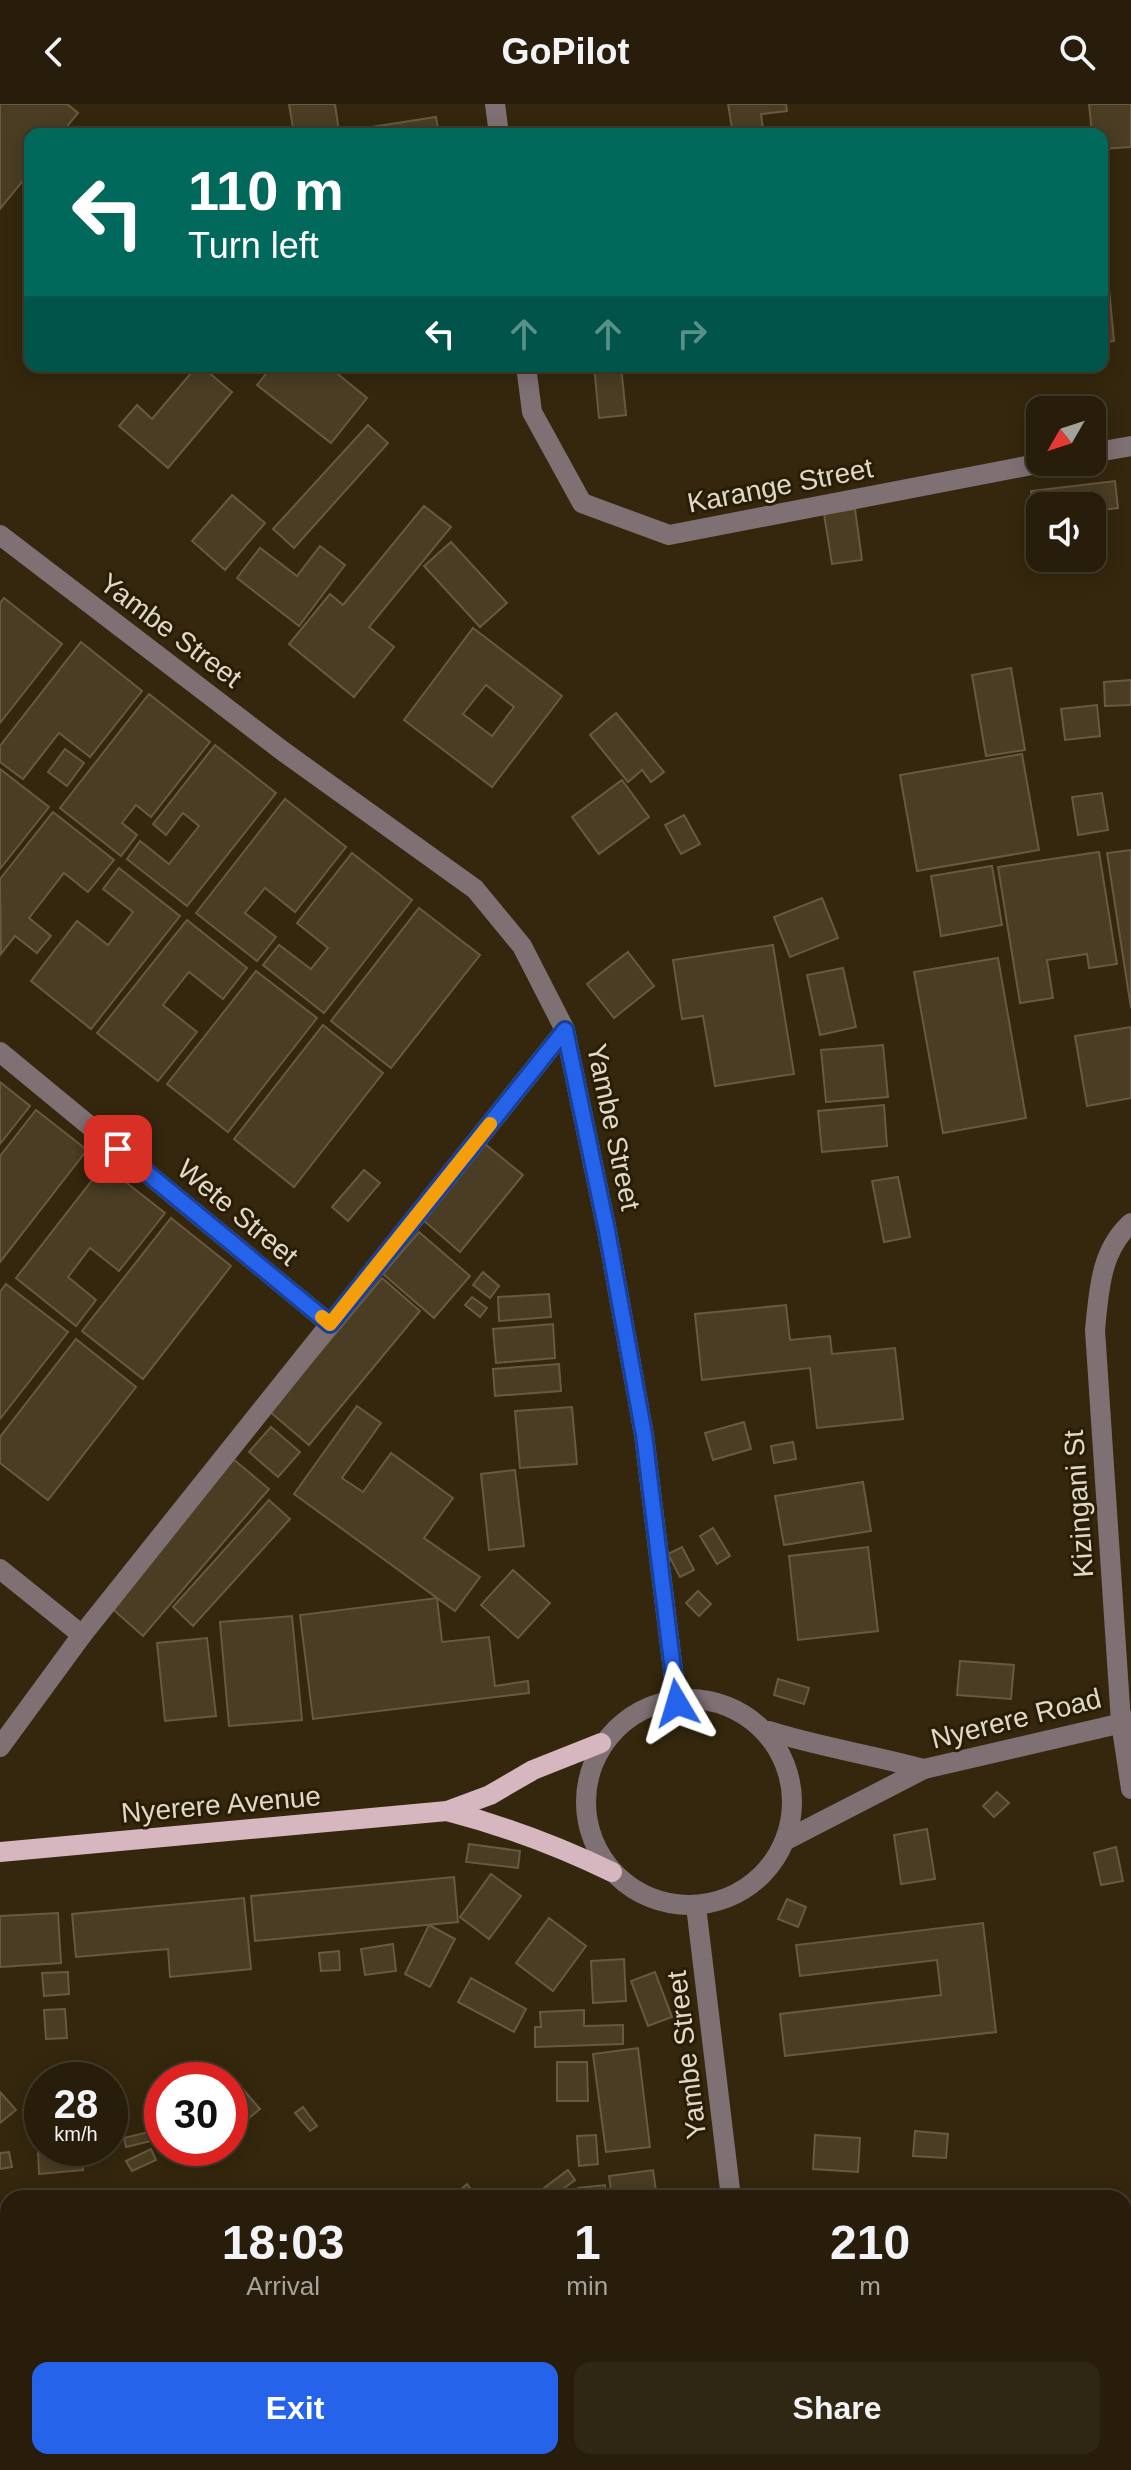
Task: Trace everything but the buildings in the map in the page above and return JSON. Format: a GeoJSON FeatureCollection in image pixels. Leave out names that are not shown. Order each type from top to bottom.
{"type":"FeatureCollection","features":[{"type":"Feature","properties":{"kind":"main road"},"geometry":{"type":"LineString","coordinates":[[447,1811],[490,1795],[533,1770],[601,1743]]}},
{"type":"Feature","properties":{"kind":"main road"},"geometry":{"type":"LineString","coordinates":[[447,1811],[495,1823],[551,1843],[612,1872]]}},
{"type":"Feature","properties":{"kind":"main road","name":"Nyerere Avenue"},"geometry":{"type":"LineString","coordinates":[[0,1852],[447,1811]]}},
{"type":"Feature","properties":{"kind":"street"},"geometry":{"type":"LineString","coordinates":[[495,104],[498,128]]}},
{"type":"Feature","properties":{"kind":"street","name":"Karange Street"},"geometry":{"type":"LineString","coordinates":[[527,372],[532,412],[582,503],[669,535],[1026,466]]}},
{"type":"Feature","properties":{"kind":"street"},"geometry":{"type":"LineString","coordinates":[[1106,450],[1131,446]]}},
{"type":"Feature","properties":{"kind":"street","name":"Yambe Street"},"geometry":{"type":"LineString","coordinates":[[0,535],[284,752],[475,889],[522,946],[565,1030],[607,1231],[644,1435],[677,1703]]}},
{"type":"Feature","properties":{"kind":"street"},"geometry":{"type":"LineString","coordinates":[[0,1747],[82,1635],[565,1030]]}},
{"type":"Feature","properties":{"kind":"street","name":"Wete Street"},"geometry":{"type":"LineString","coordinates":[[0,1052],[330,1324]]}},
{"type":"Feature","properties":{"kind":"street","name":"Kizingani St"},"geometry":{"type":"LineString","coordinates":[[1131,1223],[1120,1233],[1102,1270],[1095,1330],[1131,1789]]}},
{"type":"Feature","properties":{"kind":"street"},"geometry":{"type":"LineString","coordinates":[[0,1569],[82,1635]]}},
{"type":"Feature","properties":{"kind":"street"},"geometry":{"type":"LineString","coordinates":[[723,1701],[769,1731],[793,1783],[788,1839],[752,1887],[696,1906],[650,1898],[612,1872],[589,1832],[585,1786],[601,1743],[630,1713],[677,1703],[723,1701]]}},
{"type":"Feature","properties":{"kind":"street","name":"Nyerere Road"},"geometry":{"type":"LineString","coordinates":[[788,1839],[924,1769],[1126,1722]]}},
{"type":"Feature","properties":{"kind":"street","name":"Nyerere Road"},"geometry":{"type":"LineString","coordinates":[[769,1731],[924,1769]]}},
{"type":"Feature","properties":{"kind":"street","name":"Yambe Street"},"geometry":{"type":"LineString","coordinates":[[696,1906],[730,2190]]}},
{"type":"Feature","properties":{"kind":"slow traffic"},"geometry":{"type":"LineString","coordinates":[[322,1317],[330,1324],[490,1124]]}},
{"type":"Feature","properties":{"kind":"route"},"geometry":{"type":"LineString","coordinates":[[118,1149],[330,1324],[565,1030],[607,1231],[644,1435],[677,1703]]}}]}
